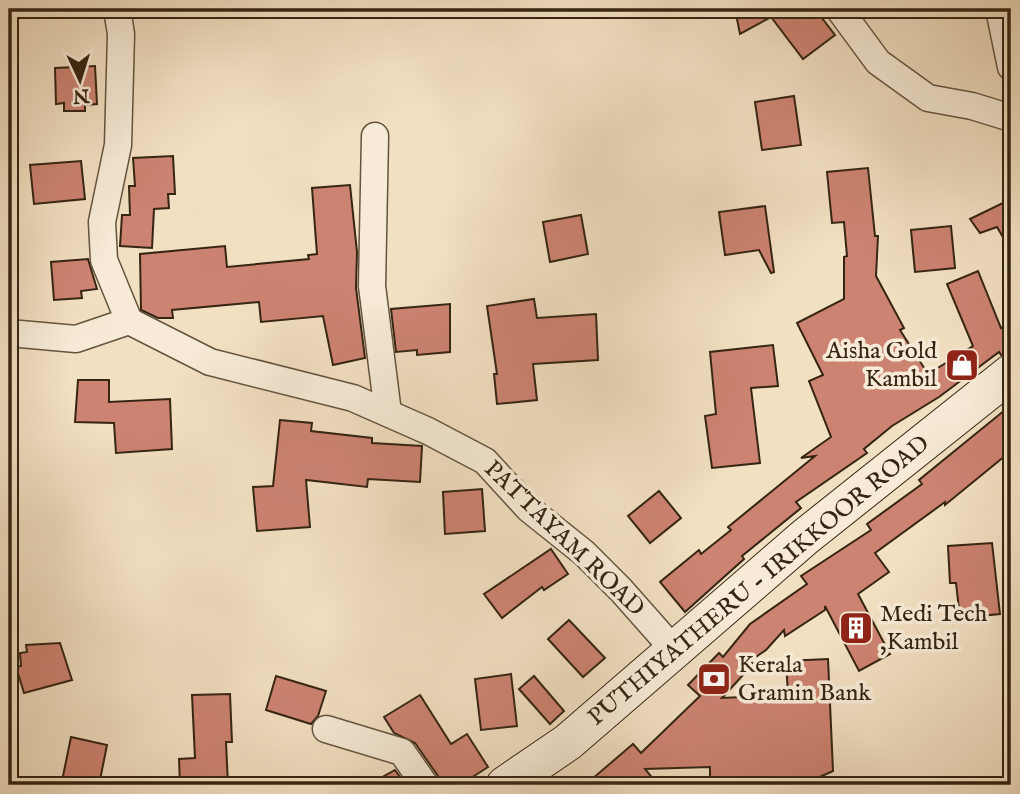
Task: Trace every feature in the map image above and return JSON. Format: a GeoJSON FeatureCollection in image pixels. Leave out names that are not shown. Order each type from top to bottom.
{"type":"FeatureCollection","features":[{"type":"Feature","properties":{"kind":"main road","name":"PUTHIYATHERU - IRIKKOOR ROAD"},"geometry":{"type":"LineString","coordinates":[[505,785],[568,742],[805,537],[1009,380]]}},
{"type":"Feature","properties":{"kind":"street"},"geometry":{"type":"LineString","coordinates":[[9,332],[76,338],[129,321],[104,260],[102,222],[118,145],[121,34],[117,9]]}},
{"type":"Feature","properties":{"kind":"street"},"geometry":{"type":"LineString","coordinates":[[839,9],[878,62],[928,98],[972,106],[1011,118]]}},
{"type":"Feature","properties":{"kind":"street"},"geometry":{"type":"LineString","coordinates":[[999,9],[1011,67]]}},
{"type":"Feature","properties":{"kind":"street"},"geometry":{"type":"LineString","coordinates":[[375,136],[372,286],[388,413]]}},
{"type":"Feature","properties":{"kind":"street","name":"PATTAYAM ROAD"},"geometry":{"type":"LineString","coordinates":[[129,321],[210,362],[353,398],[485,461],[529,509],[584,553],[675,651]]}},
{"type":"Feature","properties":{"kind":"street"},"geometry":{"type":"LineString","coordinates":[[326,729],[402,752],[425,785]]}},
{"type":"Feature","properties":{"kind":"building"},"geometry":{"type":"Polygon","coordinates":[[[735,9],[815,9],[835,35],[803,59],[771,17],[740,34],[735,9]]]}},
{"type":"Feature","properties":{"kind":"building"},"geometry":{"type":"Polygon","coordinates":[[[95,66],[97,104],[85,105],[85,111],[64,111],[64,103],[56,104],[55,68],[95,66]]]}},
{"type":"Feature","properties":{"kind":"building"},"geometry":{"type":"Polygon","coordinates":[[[794,96],[801,145],[762,150],[755,102],[794,96]]]}},
{"type":"Feature","properties":{"kind":"building"},"geometry":{"type":"Polygon","coordinates":[[[173,156],[175,194],[168,194],[169,208],[154,209],[152,248],[120,246],[122,215],[130,215],[129,186],[135,186],[133,158],[173,156]]]}},
{"type":"Feature","properties":{"kind":"building"},"geometry":{"type":"Polygon","coordinates":[[[81,161],[85,199],[34,204],[30,165],[81,161]]]}},
{"type":"Feature","properties":{"kind":"building"},"geometry":{"type":"Polygon","coordinates":[[[868,168],[875,236],[878,236],[876,276],[904,328],[900,330],[928,374],[973,346],[947,284],[978,271],[1001,328],[1011,323],[1011,353],[1001,355],[999,352],[939,397],[892,426],[864,449],[867,453],[796,502],[801,508],[742,556],[744,559],[685,612],[660,582],[699,550],[701,554],[731,530],[728,527],[815,456],[801,458],[831,437],[809,381],[823,375],[797,323],[844,299],[844,257],[847,256],[844,222],[832,223],[827,172],[868,168]]]}},
{"type":"Feature","properties":{"kind":"building"},"geometry":{"type":"Polygon","coordinates":[[[350,185],[357,252],[356,288],[365,358],[333,365],[323,316],[261,322],[259,302],[172,310],[173,318],[158,318],[141,310],[140,254],[225,246],[227,267],[309,259],[308,255],[317,254],[312,188],[350,185]]]}},
{"type":"Feature","properties":{"kind":"building"},"geometry":{"type":"Polygon","coordinates":[[[1011,199],[1011,251],[997,227],[980,233],[970,219],[1011,199]]]}},
{"type":"Feature","properties":{"kind":"building"},"geometry":{"type":"Polygon","coordinates":[[[765,206],[774,272],[771,273],[759,250],[725,255],[719,212],[765,206]]]}},
{"type":"Feature","properties":{"kind":"building"},"geometry":{"type":"Polygon","coordinates":[[[581,215],[588,254],[550,262],[543,222],[581,215]]]}},
{"type":"Feature","properties":{"kind":"building"},"geometry":{"type":"Polygon","coordinates":[[[951,226],[955,268],[915,272],[911,230],[951,226]]]}},
{"type":"Feature","properties":{"kind":"building"},"geometry":{"type":"Polygon","coordinates":[[[88,259],[97,289],[81,291],[82,298],[54,300],[51,262],[88,259]]]}},
{"type":"Feature","properties":{"kind":"building"},"geometry":{"type":"Polygon","coordinates":[[[534,299],[537,318],[596,314],[598,360],[533,364],[537,400],[497,404],[494,374],[497,374],[487,306],[534,299]]]}},
{"type":"Feature","properties":{"kind":"building"},"geometry":{"type":"Polygon","coordinates":[[[450,304],[450,352],[417,355],[417,350],[396,352],[391,309],[450,304]]]}},
{"type":"Feature","properties":{"kind":"building"},"geometry":{"type":"Polygon","coordinates":[[[773,345],[778,386],[751,388],[760,463],[712,468],[705,416],[716,414],[710,352],[773,345]]]}},
{"type":"Feature","properties":{"kind":"building"},"geometry":{"type":"Polygon","coordinates":[[[78,380],[109,380],[109,402],[170,399],[172,449],[116,453],[114,423],[75,422],[78,380]]]}},
{"type":"Feature","properties":{"kind":"building"},"geometry":{"type":"Polygon","coordinates":[[[1011,405],[1011,451],[945,505],[945,502],[875,553],[889,572],[858,594],[890,654],[859,671],[825,606],[825,610],[785,636],[784,630],[766,650],[747,663],[754,663],[722,698],[788,695],[786,661],[828,659],[833,771],[802,785],[710,785],[710,767],[645,769],[658,785],[585,785],[633,744],[641,753],[700,696],[688,685],[719,653],[723,657],[750,624],[807,584],[801,576],[871,530],[867,524],[922,484],[919,480],[1011,405]]]}},
{"type":"Feature","properties":{"kind":"building"},"geometry":{"type":"Polygon","coordinates":[[[280,420],[312,423],[311,431],[372,438],[372,443],[422,446],[420,482],[368,479],[367,487],[306,480],[310,527],[257,531],[253,487],[273,486],[280,420]]]}},
{"type":"Feature","properties":{"kind":"building"},"geometry":{"type":"Polygon","coordinates":[[[482,489],[485,531],[445,534],[443,492],[482,489]]]}},
{"type":"Feature","properties":{"kind":"building"},"geometry":{"type":"Polygon","coordinates":[[[659,491],[681,518],[650,543],[628,516],[659,491]]]}},
{"type":"Feature","properties":{"kind":"building"},"geometry":{"type":"Polygon","coordinates":[[[992,543],[1000,614],[960,618],[956,583],[950,583],[948,546],[992,543]]]}},
{"type":"Feature","properties":{"kind":"building"},"geometry":{"type":"Polygon","coordinates":[[[551,549],[568,574],[544,590],[542,587],[502,618],[484,594],[551,549]]]}},
{"type":"Feature","properties":{"kind":"building"},"geometry":{"type":"Polygon","coordinates":[[[569,620],[605,658],[583,677],[548,639],[569,620]]]}},
{"type":"Feature","properties":{"kind":"building"},"geometry":{"type":"Polygon","coordinates":[[[60,643],[72,680],[24,693],[16,667],[21,666],[20,653],[27,652],[26,645],[60,643]]]}},
{"type":"Feature","properties":{"kind":"building"},"geometry":{"type":"Polygon","coordinates":[[[511,674],[517,726],[481,730],[475,679],[511,674]]]}},
{"type":"Feature","properties":{"kind":"building"},"geometry":{"type":"Polygon","coordinates":[[[276,676],[326,691],[318,716],[311,724],[266,710],[276,676]]]}},
{"type":"Feature","properties":{"kind":"building"},"geometry":{"type":"Polygon","coordinates":[[[534,676],[564,711],[550,724],[519,689],[534,676]]]}},
{"type":"Feature","properties":{"kind":"building"},"geometry":{"type":"Polygon","coordinates":[[[230,694],[232,742],[226,742],[228,785],[180,785],[179,759],[195,758],[192,695],[230,694]]]}},
{"type":"Feature","properties":{"kind":"building"},"geometry":{"type":"Polygon","coordinates":[[[420,695],[451,744],[467,734],[488,767],[460,785],[440,785],[438,776],[415,743],[394,733],[384,717],[420,695]]]}},
{"type":"Feature","properties":{"kind":"building"},"geometry":{"type":"Polygon","coordinates":[[[71,737],[107,745],[99,785],[62,781],[71,737]]]}},
{"type":"Feature","properties":{"kind":"building"},"geometry":{"type":"Polygon","coordinates":[[[395,770],[406,785],[368,785],[395,770]]]}},
{"type":"Feature","properties":{"kind":"place","name":"Aisha Gold Kambil"},"geometry":{"type":"Point","coordinates":[962,365]}},
{"type":"Feature","properties":{"kind":"place","name":"Medi Tech ,Kambil"},"geometry":{"type":"Point","coordinates":[856,628]}},
{"type":"Feature","properties":{"kind":"place","name":"Kerala Gramin Bank"},"geometry":{"type":"Point","coordinates":[714,679]}}]}
